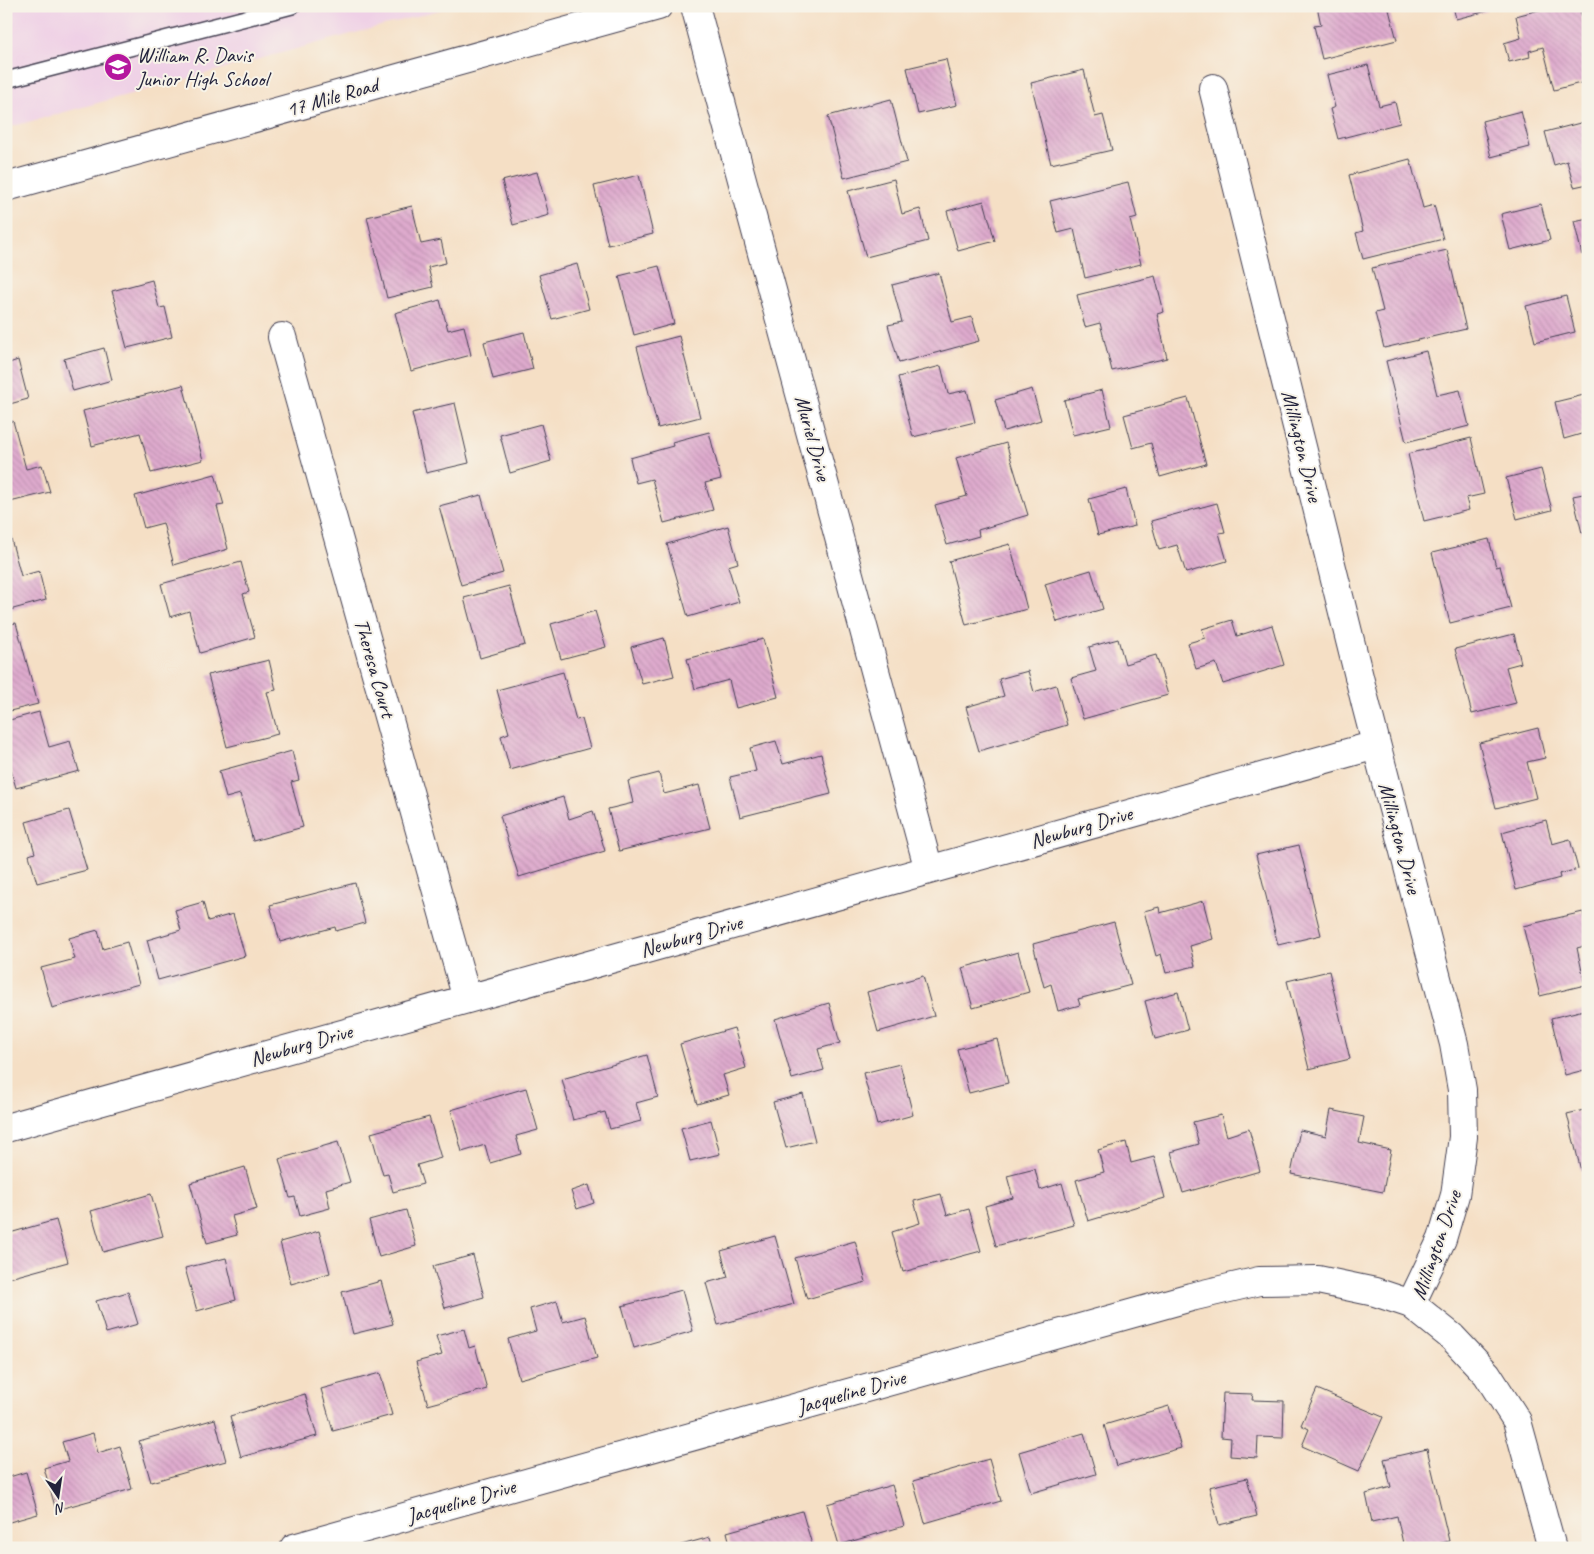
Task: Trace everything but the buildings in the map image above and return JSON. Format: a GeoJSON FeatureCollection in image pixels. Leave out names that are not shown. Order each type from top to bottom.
{"type":"FeatureCollection","features":[{"type":"Feature","properties":{"kind":"street","name":"17 Mile Road"},"geometry":{"type":"LineString","coordinates":[[6,188],[658,6]]}},
{"type":"Feature","properties":{"kind":"street","name":"Muriel Drive"},"geometry":{"type":"LineString","coordinates":[[694,6],[929,870]]}},
{"type":"Feature","properties":{"kind":"street","name":"Millington Drive"},"geometry":{"type":"LineString","coordinates":[[1213,88],[1376,745],[1454,1044],[1462,1090],[1464,1137],[1454,1195],[1442,1239],[1411,1304],[1452,1337],[1487,1374],[1517,1421],[1552,1548]]}},
{"type":"Feature","properties":{"kind":"street","name":"Theresa Court"},"geometry":{"type":"LineString","coordinates":[[282,337],[467,999]]}},
{"type":"Feature","properties":{"kind":"street","name":"Newburg Drive"},"geometry":{"type":"LineString","coordinates":[[6,1128],[1376,745]]}},
{"type":"Feature","properties":{"kind":"street","name":"Jacqueline Drive"},"geometry":{"type":"LineString","coordinates":[[294,1548],[1172,1302],[1259,1281],[1318,1280],[1375,1292],[1411,1304]]}},
{"type":"Feature","properties":{"kind":"lane"},"geometry":{"type":"LineString","coordinates":[[6,80],[292,6]]}},
{"type":"Feature","properties":{"kind":"shaded area","name":"William R. Davis Junior High School"},"geometry":{"type":"Polygon","coordinates":[[[6,6],[454,6],[6,128],[6,6]]]}},
{"type":"Feature","properties":{"kind":"place","name":"William R. Davis Junior High School"},"geometry":{"type":"Point","coordinates":[118,67]}}]}
